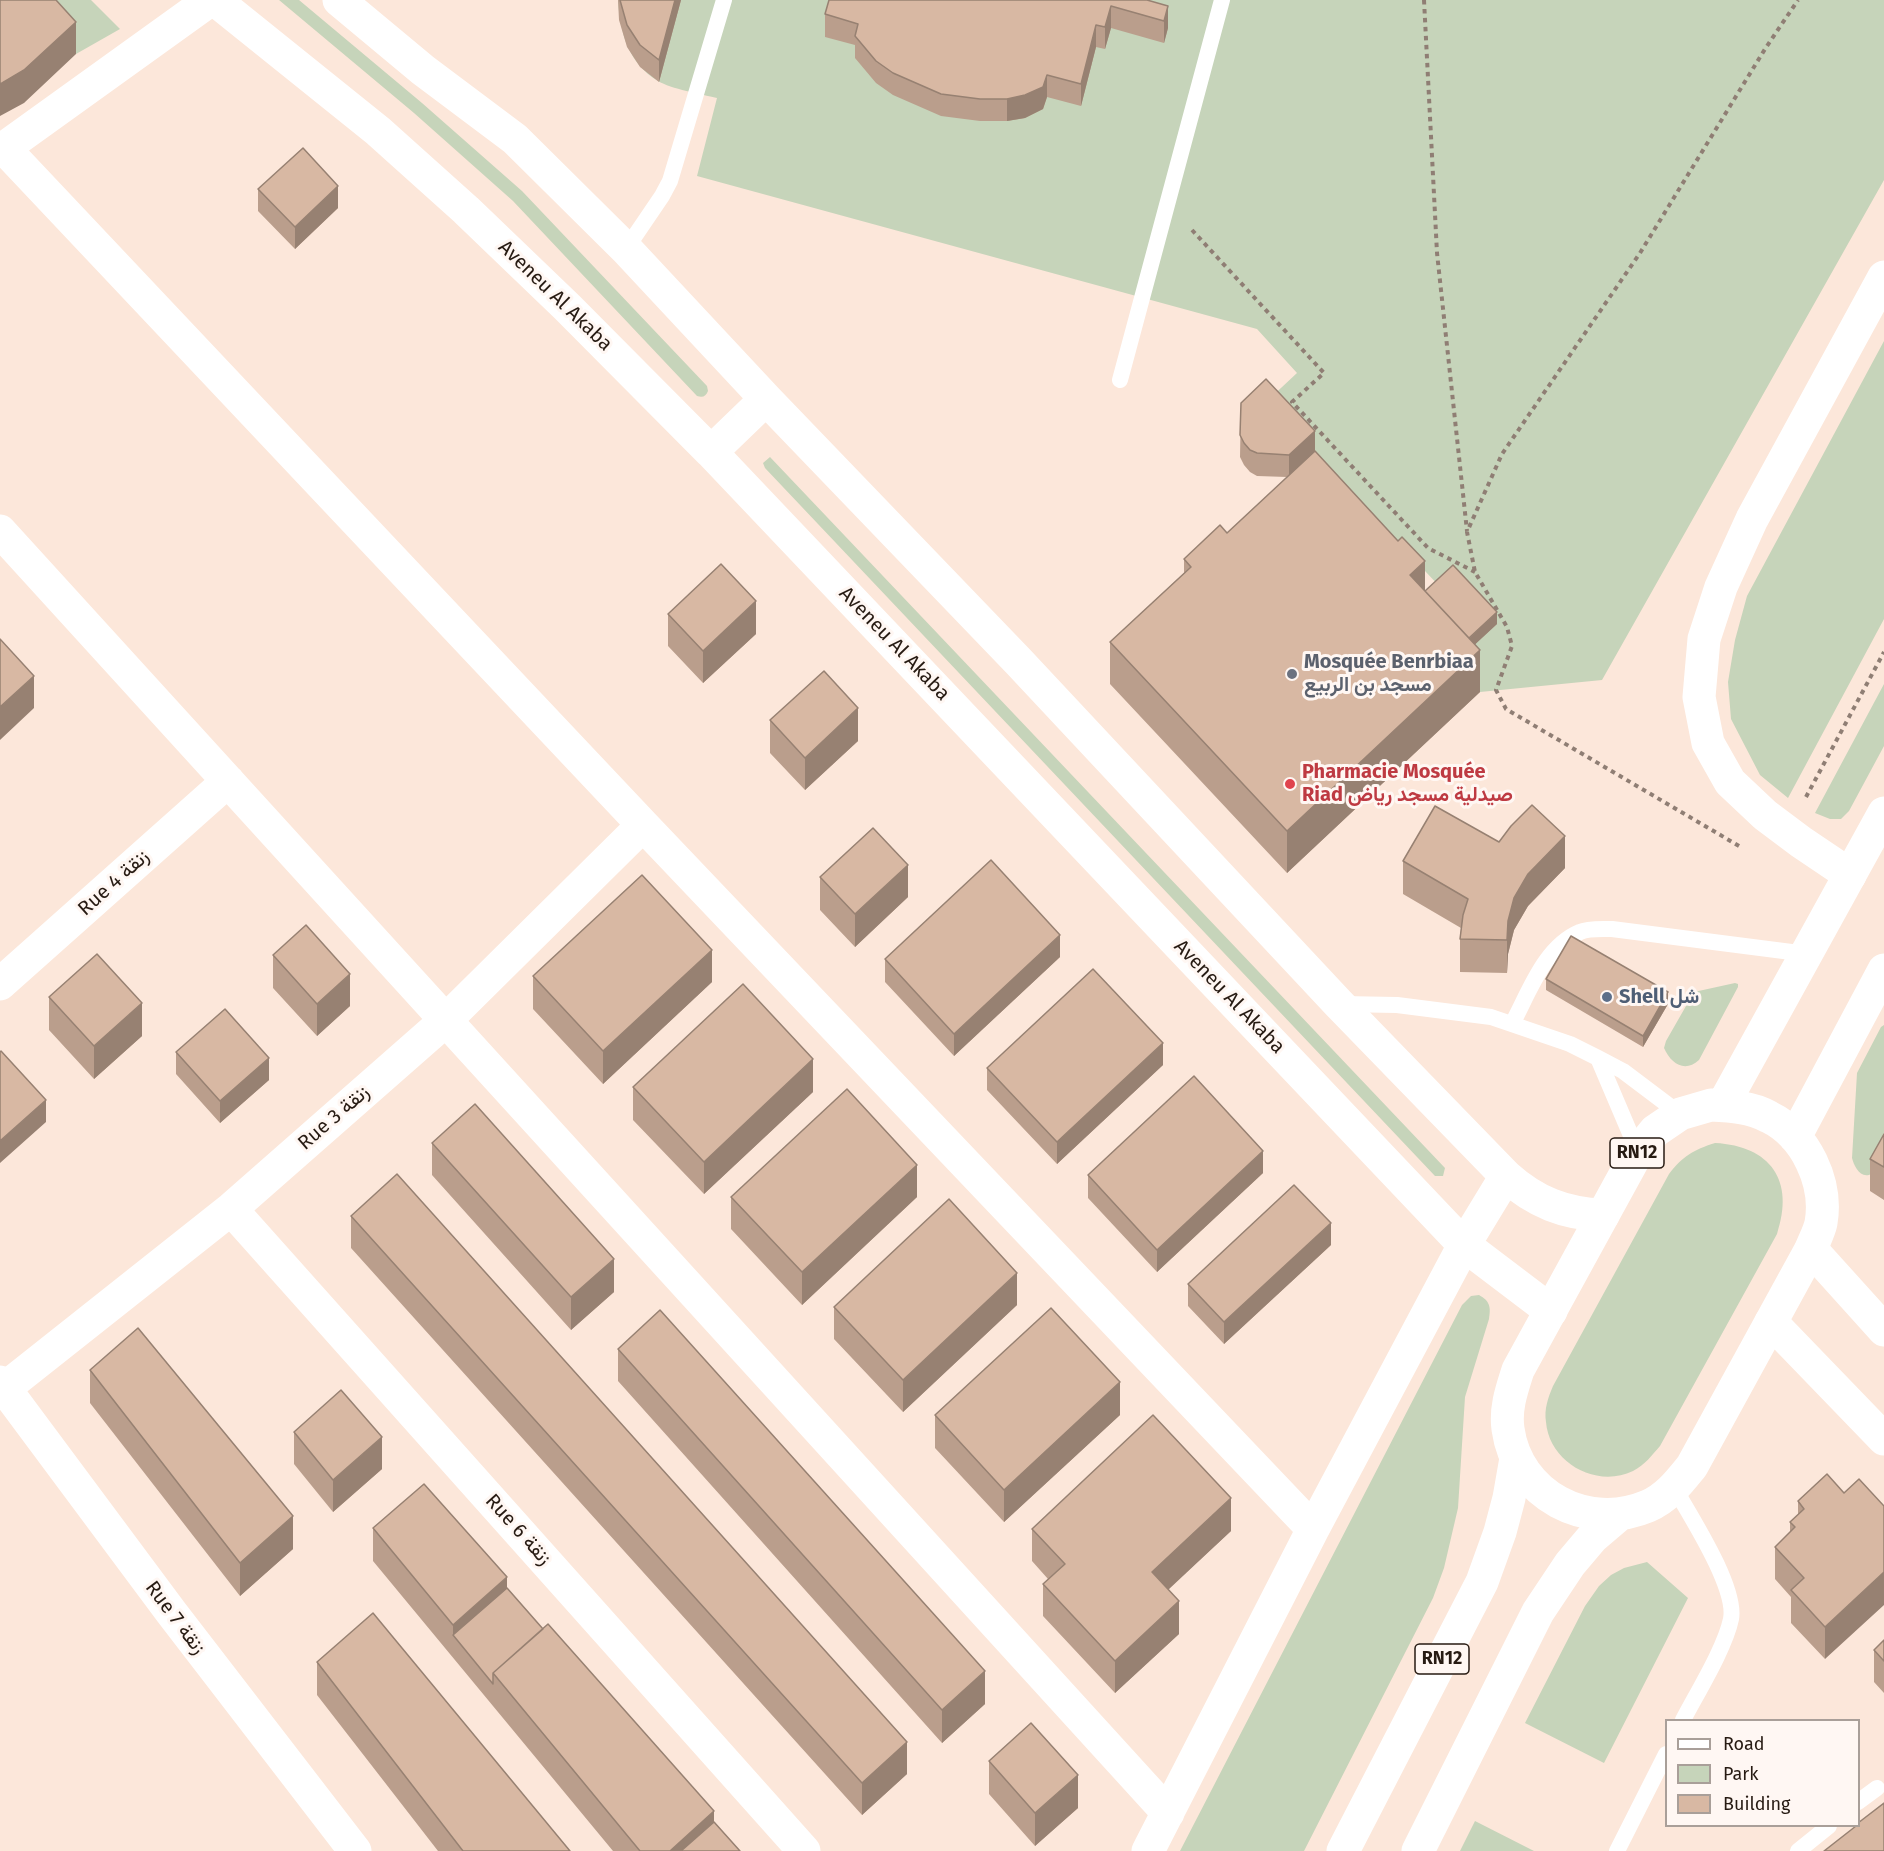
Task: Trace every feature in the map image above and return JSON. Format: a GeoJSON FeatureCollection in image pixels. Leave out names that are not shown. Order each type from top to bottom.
{"type":"FeatureCollection","features":[{"type":"Feature","properties":{"kind":"street"},"geometry":{"type":"LineString","coordinates":[[210,0],[2,149],[1313,1529]]}},
{"type":"Feature","properties":{"kind":"street","name":"Aveneu Al Akaba"},"geometry":{"type":"LineString","coordinates":[[215,0],[378,131],[466,210],[711,452],[1464,1245],[1551,1311]]}},
{"type":"Feature","properties":{"kind":"street"},"geometry":{"type":"LineString","coordinates":[[339,0],[423,70],[515,139],[626,249],[766,399],[1018,661],[1338,1004],[1506,1176],[1523,1191],[1562,1210],[1604,1215]]}},
{"type":"Feature","properties":{"kind":"street"},"geometry":{"type":"LineString","coordinates":[[1850,875],[1765,815],[1730,782],[1708,743],[1699,697],[1704,639],[1721,587],[1752,519],[1884,277]]}},
{"type":"Feature","properties":{"kind":"street"},"geometry":{"type":"LineString","coordinates":[[711,452],[766,399]]}},
{"type":"Feature","properties":{"kind":"street"},"geometry":{"type":"LineString","coordinates":[[5,548],[228,781],[1168,1813]]}},
{"type":"Feature","properties":{"kind":"street","name":"Rue 4 زنقة"},"geometry":{"type":"LineString","coordinates":[[0,984],[228,781]]}},
{"type":"Feature","properties":{"kind":"street"},"geometry":{"type":"LineString","coordinates":[[1723,1106],[1884,813]]}},
{"type":"Feature","properties":{"kind":"street","name":"Rue 3 زنقة"},"geometry":{"type":"LineString","coordinates":[[2,1385],[231,1209],[445,1021],[644,825]]}},
{"type":"Feature","properties":{"kind":"street"},"geometry":{"type":"LineString","coordinates":[[1795,1137],[1884,970]]}},
{"type":"Feature","properties":{"kind":"street","name":"RN12"},"geometry":{"type":"LineString","coordinates":[[1711,1105],[1723,1106],[1742,1107],[1770,1117],[1795,1137],[1813,1162],[1821,1192],[1821,1223],[1811,1250],[1692,1466],[1675,1489],[1649,1506],[1619,1515],[1587,1514],[1558,1503],[1534,1484],[1516,1458],[1508,1428],[1509,1397],[1518,1370],[1638,1152],[1655,1131],[1680,1114],[1711,1105]]}},
{"type":"Feature","properties":{"kind":"street"},"geometry":{"type":"LineString","coordinates":[[1148,1851],[1313,1529],[1464,1245],[1506,1176]]}},
{"type":"Feature","properties":{"kind":"street","name":"Rue 6 زنقة"},"geometry":{"type":"LineString","coordinates":[[231,1209],[804,1851]]}},
{"type":"Feature","properties":{"kind":"street"},"geometry":{"type":"LineString","coordinates":[[1811,1250],[1884,1330]]}},
{"type":"Feature","properties":{"kind":"street"},"geometry":{"type":"LineString","coordinates":[[1771,1322],[1884,1439]]}},
{"type":"Feature","properties":{"kind":"street","name":"Rue 7 زنقة"},"geometry":{"type":"LineString","coordinates":[[2,1385],[171,1612],[355,1851]]}},
{"type":"Feature","properties":{"kind":"street","name":"RN12"},"geometry":{"type":"LineString","coordinates":[[1343,1851],[1482,1582],[1500,1532],[1516,1458]]}},
{"type":"Feature","properties":{"kind":"street","name":"RN12"},"geometry":{"type":"LineString","coordinates":[[1418,1851],[1538,1612],[1570,1564],[1592,1538],[1619,1515]]}},
{"type":"Feature","properties":{"kind":"lane"},"geometry":{"type":"LineString","coordinates":[[626,249],[670,181],[724,0]]}},
{"type":"Feature","properties":{"kind":"lane"},"geometry":{"type":"LineString","coordinates":[[1120,380],[1222,0]]}},
{"type":"Feature","properties":{"kind":"lane"},"geometry":{"type":"LineString","coordinates":[[1512,1024],[1545,962],[1566,940],[1581,931],[1612,929],[1807,954]]}},
{"type":"Feature","properties":{"kind":"lane"},"geometry":{"type":"LineString","coordinates":[[1338,1004],[1409,1007],[1491,1017],[1570,1044],[1598,1058],[1623,1071],[1680,1114]]}},
{"type":"Feature","properties":{"kind":"lane"},"geometry":{"type":"LineString","coordinates":[[1598,1058],[1638,1152]]}},
{"type":"Feature","properties":{"kind":"lane"},"geometry":{"type":"LineString","coordinates":[[1675,1489],[1704,1540],[1729,1593],[1731,1618],[1721,1646],[1684,1719]]}},
{"type":"Feature","properties":{"kind":"lane"},"geometry":{"type":"LineString","coordinates":[[1617,1851],[1665,1756]]}},
{"type":"Feature","properties":{"kind":"lane"},"geometry":{"type":"LineString","coordinates":[[1860,1800],[1876,1788]]}},
{"type":"Feature","properties":{"kind":"lane"},"geometry":{"type":"LineString","coordinates":[[1798,1851],[1828,1827]]}},
{"type":"Feature","properties":{"kind":"path"},"geometry":{"type":"LineString","coordinates":[[1424,0],[1437,254],[1467,532],[1475,572],[1507,627],[1512,646],[1496,690],[1506,708],[1746,850]]}},
{"type":"Feature","properties":{"kind":"path"},"geometry":{"type":"LineString","coordinates":[[1467,532],[1502,454],[1640,253],[1765,49],[1798,0]]}},
{"type":"Feature","properties":{"kind":"path"},"geometry":{"type":"LineString","coordinates":[[1167,203],[1324,373],[1292,402],[1428,548],[1475,572]]}},
{"type":"Feature","properties":{"kind":"path"},"geometry":{"type":"LineString","coordinates":[[1787,832],[1884,652]]}},
{"type":"Feature","properties":{"kind":"green space"},"geometry":{"type":"Polygon","coordinates":[[[26,0],[91,0],[120,29],[76,54],[26,0]]]}},
{"type":"Feature","properties":{"kind":"green space"},"geometry":{"type":"Polygon","coordinates":[[[279,0],[299,0],[522,191],[707,386],[706,394],[703,397],[697,396],[513,201],[414,113],[279,0]]]}},
{"type":"Feature","properties":{"kind":"green space"},"geometry":{"type":"Polygon","coordinates":[[[618,0],[1884,0],[1884,180],[1602,680],[1480,692],[1441,588],[1266,402],[1297,373],[1257,329],[697,176],[717,98],[670,86],[648,74],[639,65],[628,46],[621,24],[618,0]]]}},
{"type":"Feature","properties":{"kind":"green space"},"geometry":{"type":"Polygon","coordinates":[[[1884,341],[1884,619],[1788,798],[1760,775],[1731,719],[1728,682],[1735,640],[1747,596],[1884,341]]]}},
{"type":"Feature","properties":{"kind":"green space"},"geometry":{"type":"Polygon","coordinates":[[[770,457],[1445,1168],[1443,1176],[1435,1176],[765,468],[763,463],[770,457]]]}},
{"type":"Feature","properties":{"kind":"green space"},"geometry":{"type":"Polygon","coordinates":[[[1884,684],[1884,746],[1849,811],[1841,819],[1830,819],[1815,813],[1884,684]]]}},
{"type":"Feature","properties":{"kind":"green space"},"geometry":{"type":"Polygon","coordinates":[[[1735,983],[1738,987],[1699,1060],[1689,1066],[1674,1062],[1664,1048],[1666,1041],[1694,992],[1735,983]]]}},
{"type":"Feature","properties":{"kind":"green space"},"geometry":{"type":"Polygon","coordinates":[[[1884,1025],[1884,1156],[1874,1172],[1865,1175],[1856,1168],[1852,1158],[1857,1073],[1884,1025]]]}},
{"type":"Feature","properties":{"kind":"green space"},"geometry":{"type":"Polygon","coordinates":[[[1715,1143],[1751,1151],[1764,1159],[1774,1170],[1783,1198],[1782,1215],[1777,1234],[1660,1446],[1645,1463],[1633,1471],[1619,1476],[1604,1477],[1590,1474],[1565,1460],[1549,1436],[1546,1413],[1553,1386],[1669,1174],[1689,1154],[1715,1143]]]}},
{"type":"Feature","properties":{"kind":"green space"},"geometry":{"type":"Polygon","coordinates":[[[1479,1295],[1488,1302],[1490,1315],[1465,1397],[1458,1508],[1444,1568],[1433,1598],[1304,1851],[1180,1851],[1462,1305],[1471,1296],[1479,1295]]]}},
{"type":"Feature","properties":{"kind":"green space"},"geometry":{"type":"Polygon","coordinates":[[[1647,1562],[1688,1598],[1604,1763],[1525,1723],[1585,1606],[1599,1586],[1611,1575],[1624,1568],[1647,1562]]]}},
{"type":"Feature","properties":{"kind":"green space"},"geometry":{"type":"Polygon","coordinates":[[[1475,1821],[1534,1851],[1460,1851],[1475,1821]]]}},
{"type":"Feature","properties":{"kind":"building"},"geometry":{"type":"Polygon","coordinates":[[[0,0],[56,0],[76,22],[24,70],[0,84],[0,0]]]}},
{"type":"Feature","properties":{"kind":"building"},"geometry":{"type":"Polygon","coordinates":[[[620,0],[675,0],[659,60],[640,45],[627,25],[620,0]]]}},
{"type":"Feature","properties":{"kind":"building"},"geometry":{"type":"Polygon","coordinates":[[[829,0],[1147,0],[1168,6],[1164,21],[1111,6],[1105,27],[1096,25],[1081,84],[1047,75],[1043,87],[1025,95],[1007,99],[980,99],[941,94],[893,73],[876,61],[855,36],[858,24],[825,14],[829,0]]]}},
{"type":"Feature","properties":{"kind":"building"},"geometry":{"type":"Polygon","coordinates":[[[303,148],[338,186],[295,227],[258,189],[303,148]]]}},
{"type":"Feature","properties":{"kind":"building"},"geometry":{"type":"Polygon","coordinates":[[[1266,379],[1315,431],[1289,455],[1257,453],[1250,450],[1240,435],[1241,403],[1266,379]]]}},
{"type":"Feature","properties":{"kind":"building","name":"Mosquée Benrbiaa مسجد بن الربيع"},"geometry":{"type":"Polygon","coordinates":[[[1315,451],[1398,541],[1402,537],[1425,561],[1410,575],[1480,650],[1287,831],[1110,642],[1191,567],[1184,559],[1220,525],[1227,533],[1315,451]]]}},
{"type":"Feature","properties":{"kind":"building"},"geometry":{"type":"Polygon","coordinates":[[[721,564],[756,601],[703,651],[668,614],[721,564]]]}},
{"type":"Feature","properties":{"kind":"building"},"geometry":{"type":"Polygon","coordinates":[[[1453,565],[1497,612],[1469,638],[1425,591],[1453,565]]]}},
{"type":"Feature","properties":{"kind":"building"},"geometry":{"type":"Polygon","coordinates":[[[0,639],[34,676],[0,707],[0,639]]]}},
{"type":"Feature","properties":{"kind":"building"},"geometry":{"type":"Polygon","coordinates":[[[824,671],[858,708],[805,758],[770,720],[824,671]]]}},
{"type":"Feature","properties":{"kind":"building"},"geometry":{"type":"Polygon","coordinates":[[[1532,805],[1565,836],[1528,874],[1514,898],[1508,921],[1507,940],[1460,939],[1468,899],[1403,861],[1435,806],[1499,842],[1532,805]]]}},
{"type":"Feature","properties":{"kind":"building"},"geometry":{"type":"Polygon","coordinates":[[[873,828],[908,865],[855,914],[820,877],[873,828]]]}},
{"type":"Feature","properties":{"kind":"building"},"geometry":{"type":"Polygon","coordinates":[[[991,860],[1060,935],[954,1034],[885,959],[991,860]]]}},
{"type":"Feature","properties":{"kind":"building"},"geometry":{"type":"Polygon","coordinates":[[[642,875],[712,950],[603,1051],[533,976],[642,875]]]}},
{"type":"Feature","properties":{"kind":"building"},"geometry":{"type":"Polygon","coordinates":[[[306,925],[350,974],[317,1004],[273,955],[306,925]]]}},
{"type":"Feature","properties":{"kind":"building","name":"Shell شل"},"geometry":{"type":"Polygon","coordinates":[[[1571,936],[1668,992],[1643,1036],[1546,979],[1571,936]]]}},
{"type":"Feature","properties":{"kind":"building"},"geometry":{"type":"Polygon","coordinates":[[[97,954],[142,1003],[94,1046],[49,997],[97,954]]]}},
{"type":"Feature","properties":{"kind":"building"},"geometry":{"type":"Polygon","coordinates":[[[1093,969],[1163,1043],[1057,1142],[987,1068],[1093,969]]]}},
{"type":"Feature","properties":{"kind":"building"},"geometry":{"type":"Polygon","coordinates":[[[743,984],[813,1059],[704,1162],[633,1087],[743,984]]]}},
{"type":"Feature","properties":{"kind":"building"},"geometry":{"type":"Polygon","coordinates":[[[225,1009],[269,1058],[220,1101],[176,1052],[225,1009]]]}},
{"type":"Feature","properties":{"kind":"building"},"geometry":{"type":"Polygon","coordinates":[[[0,1052],[46,1100],[0,1141],[0,1052]]]}},
{"type":"Feature","properties":{"kind":"building"},"geometry":{"type":"Polygon","coordinates":[[[1194,1076],[1263,1151],[1157,1250],[1088,1175],[1194,1076]]]}},
{"type":"Feature","properties":{"kind":"building"},"geometry":{"type":"Polygon","coordinates":[[[847,1089],[917,1165],[802,1272],[731,1197],[847,1089]]]}},
{"type":"Feature","properties":{"kind":"building"},"geometry":{"type":"Polygon","coordinates":[[[475,1104],[614,1259],[571,1297],[432,1143],[475,1104]]]}},
{"type":"Feature","properties":{"kind":"building"},"geometry":{"type":"Polygon","coordinates":[[[1884,1134],[1884,1167],[1870,1159],[1884,1134]]]}},
{"type":"Feature","properties":{"kind":"building"},"geometry":{"type":"Polygon","coordinates":[[[397,1174],[907,1742],[862,1783],[351,1216],[397,1174]]]}},
{"type":"Feature","properties":{"kind":"building"},"geometry":{"type":"Polygon","coordinates":[[[1294,1185],[1331,1223],[1224,1322],[1188,1284],[1294,1185]]]}},
{"type":"Feature","properties":{"kind":"building"},"geometry":{"type":"Polygon","coordinates":[[[949,1199],[1017,1273],[903,1380],[834,1307],[949,1199]]]}},
{"type":"Feature","properties":{"kind":"building"},"geometry":{"type":"Polygon","coordinates":[[[1051,1308],[1120,1382],[1004,1490],[935,1415],[1051,1308]]]}},
{"type":"Feature","properties":{"kind":"building"},"geometry":{"type":"Polygon","coordinates":[[[660,1310],[985,1671],[942,1710],[618,1349],[660,1310]]]}},
{"type":"Feature","properties":{"kind":"building"},"geometry":{"type":"Polygon","coordinates":[[[138,1328],[293,1516],[240,1563],[90,1370],[138,1328]]]}},
{"type":"Feature","properties":{"kind":"building"},"geometry":{"type":"Polygon","coordinates":[[[341,1390],[382,1437],[333,1480],[294,1432],[341,1390]]]}},
{"type":"Feature","properties":{"kind":"building"},"geometry":{"type":"Polygon","coordinates":[[[1153,1415],[1231,1498],[1152,1572],[1179,1601],[1115,1661],[1043,1584],[1065,1564],[1032,1529],[1153,1415]]]}},
{"type":"Feature","properties":{"kind":"building"},"geometry":{"type":"Polygon","coordinates":[[[1827,1474],[1844,1493],[1859,1479],[1884,1506],[1884,1572],[1825,1627],[1791,1590],[1804,1578],[1775,1547],[1795,1527],[1790,1522],[1804,1509],[1798,1501],[1827,1474]]]}},
{"type":"Feature","properties":{"kind":"building"},"geometry":{"type":"Polygon","coordinates":[[[424,1484],[507,1577],[453,1625],[373,1528],[424,1484]]]}},
{"type":"Feature","properties":{"kind":"building"},"geometry":{"type":"Polygon","coordinates":[[[507,1588],[543,1629],[493,1673],[493,1684],[453,1635],[507,1588]]]}},
{"type":"Feature","properties":{"kind":"building"},"geometry":{"type":"Polygon","coordinates":[[[373,1613],[570,1851],[463,1851],[317,1662],[373,1613]]]}},
{"type":"Feature","properties":{"kind":"building"},"geometry":{"type":"Polygon","coordinates":[[[548,1624],[714,1811],[670,1851],[640,1851],[493,1673],[548,1624]]]}},
{"type":"Feature","properties":{"kind":"building"},"geometry":{"type":"Polygon","coordinates":[[[1884,1640],[1884,1661],[1874,1650],[1884,1640]]]}},
{"type":"Feature","properties":{"kind":"building"},"geometry":{"type":"Polygon","coordinates":[[[1031,1723],[1078,1775],[1035,1813],[989,1761],[1031,1723]]]}},
{"type":"Feature","properties":{"kind":"building"},"geometry":{"type":"Polygon","coordinates":[[[1884,1803],[1884,1851],[1824,1851],[1855,1827],[1860,1827],[1860,1821],[1884,1803]]]}},
{"type":"Feature","properties":{"kind":"building"},"geometry":{"type":"Polygon","coordinates":[[[714,1822],[740,1851],[681,1851],[714,1822]]]}},
{"type":"Feature","properties":{"kind":"place","name":"Mosquée Benrbiaa مسجد بن الربيع"},"geometry":{"type":"Point","coordinates":[1292,674]}},
{"type":"Feature","properties":{"kind":"place","name":"Pharmacie Mosquée Riad صيدلية مسجد رياض"},"geometry":{"type":"Point","coordinates":[1290,784]}},
{"type":"Feature","properties":{"kind":"place","name":"Shell شل"},"geometry":{"type":"Point","coordinates":[1607,997]}}]}
